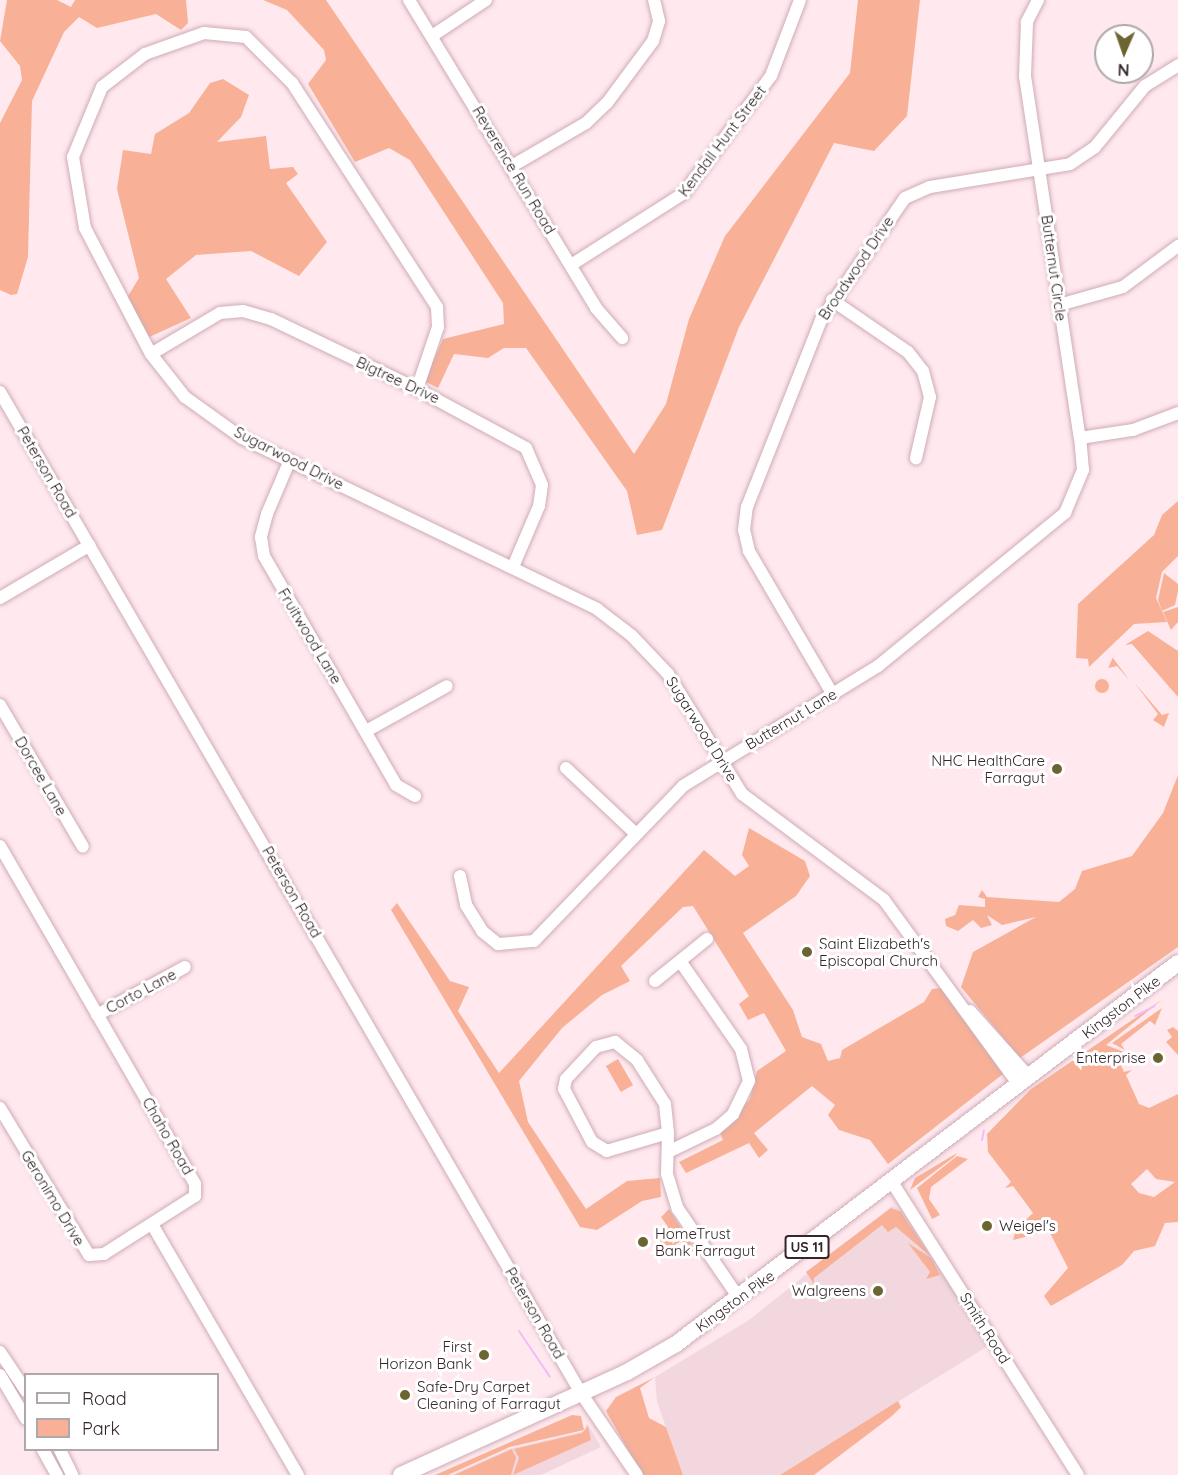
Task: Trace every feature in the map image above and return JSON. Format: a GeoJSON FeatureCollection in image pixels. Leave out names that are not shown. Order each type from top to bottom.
{"type":"FeatureCollection","features":[{"type":"Feature","properties":{"kind":"main road","name":"Kingston Pike"},"geometry":{"type":"LineString","coordinates":[[401,1475],[581,1393],[676,1344],[1178,963]]}},
{"type":"Feature","properties":{"kind":"street","name":"Reverence Run Road"},"geometry":{"type":"LineString","coordinates":[[409,0],[571,265],[622,338]]}},
{"type":"Feature","properties":{"kind":"street"},"geometry":{"type":"LineString","coordinates":[[432,36],[486,0]]}},
{"type":"Feature","properties":{"kind":"street"},"geometry":{"type":"LineString","coordinates":[[512,166],[586,123],[607,103],[653,41],[659,21],[654,0]]}},
{"type":"Feature","properties":{"kind":"street","name":"Kendall Hunt Street"},"geometry":{"type":"LineString","coordinates":[[571,265],[684,193],[771,76],[801,0]]}},
{"type":"Feature","properties":{"kind":"street","name":"Butternut Circle"},"geometry":{"type":"LineString","coordinates":[[1038,0],[1022,48],[1080,438]]}},
{"type":"Feature","properties":{"kind":"street","name":"Sugarwood Drive"},"geometry":{"type":"LineString","coordinates":[[417,388],[438,327],[437,307],[292,83],[246,37],[204,33],[145,54],[102,87],[73,157],[85,228],[151,354],[185,397],[242,438],[597,609],[632,636],[668,674],[721,760],[758,811],[884,900],[1024,1081]]}},
{"type":"Feature","properties":{"kind":"street","name":"Broadwood Drive"},"geometry":{"type":"LineString","coordinates":[[833,694],[749,551],[744,530],[747,507],[832,300],[905,198],[930,187],[1040,172],[1070,164],[1095,147],[1137,94],[1178,65]]}},
{"type":"Feature","properties":{"kind":"street"},"geometry":{"type":"LineString","coordinates":[[1059,305],[1123,287],[1178,246]]}},
{"type":"Feature","properties":{"kind":"street"},"geometry":{"type":"LineString","coordinates":[[832,300],[908,352],[922,371],[930,397],[916,458]]}},
{"type":"Feature","properties":{"kind":"street","name":"Bigtree Drive"},"geometry":{"type":"LineString","coordinates":[[151,354],[220,314],[243,311],[271,319],[417,388],[526,448],[536,464],[539,506],[513,567]]}},
{"type":"Feature","properties":{"kind":"street","name":"Peterson Road"},"geometry":{"type":"LineString","coordinates":[[0,392],[581,1393],[628,1469],[637,1475]]}},
{"type":"Feature","properties":{"kind":"street"},"geometry":{"type":"LineString","coordinates":[[1080,438],[1133,430],[1178,413]]}},
{"type":"Feature","properties":{"kind":"street","name":"Butternut Lane"},"geometry":{"type":"LineString","coordinates":[[460,876],[466,905],[482,931],[498,944],[516,946],[548,928],[683,786],[721,760],[833,694],[909,642],[1065,513],[1083,470],[1080,438]]}},
{"type":"Feature","properties":{"kind":"street","name":"Fruitwood Lane"},"geometry":{"type":"LineString","coordinates":[[290,460],[267,514],[261,537],[264,556],[368,730],[396,785],[415,796]]}},
{"type":"Feature","properties":{"kind":"street"},"geometry":{"type":"LineString","coordinates":[[0,598],[90,545]]}},
{"type":"Feature","properties":{"kind":"street"},"geometry":{"type":"LineString","coordinates":[[368,730],[447,686]]}},
{"type":"Feature","properties":{"kind":"street","name":"Dorcee Lane"},"geometry":{"type":"LineString","coordinates":[[0,705],[83,847]]}},
{"type":"Feature","properties":{"kind":"street"},"geometry":{"type":"LineString","coordinates":[[566,768],[636,834]]}},
{"type":"Feature","properties":{"kind":"street","name":"Chaho Road"},"geometry":{"type":"LineString","coordinates":[[0,846],[195,1184],[195,1196],[188,1205],[153,1226]]}},
{"type":"Feature","properties":{"kind":"street"},"geometry":{"type":"LineString","coordinates":[[655,981],[707,939]]}},
{"type":"Feature","properties":{"kind":"street"},"geometry":{"type":"LineString","coordinates":[[670,1151],[701,1140],[733,1114],[749,1081],[741,1049],[680,961]]}},
{"type":"Feature","properties":{"kind":"street","name":"Corto Lane"},"geometry":{"type":"LineString","coordinates":[[97,1015],[185,967]]}},
{"type":"Feature","properties":{"kind":"street"},"geometry":{"type":"LineString","coordinates":[[668,1132],[602,1149],[569,1106],[566,1079],[601,1044],[626,1047],[664,1104],[668,1132],[670,1151],[667,1174],[678,1209],[739,1298]]}},
{"type":"Feature","properties":{"kind":"street","name":"Geronimo Drive"},"geometry":{"type":"LineString","coordinates":[[0,1108],[89,1255],[104,1254],[153,1226]]}},
{"type":"Feature","properties":{"kind":"street","name":"Smith Road"},"geometry":{"type":"LineString","coordinates":[[892,1182],[1078,1475]]}},
{"type":"Feature","properties":{"kind":"street"},"geometry":{"type":"LineString","coordinates":[[153,1226],[298,1475]]}},
{"type":"Feature","properties":{"kind":"street"},"geometry":{"type":"LineString","coordinates":[[0,1352],[24,1388]]}},
{"type":"Feature","properties":{"kind":"street"},"geometry":{"type":"LineString","coordinates":[[0,1375],[24,1416]]}},
{"type":"Feature","properties":{"kind":"street"},"geometry":{"type":"LineString","coordinates":[[44,1451],[57,1475]]}},
{"type":"Feature","properties":{"kind":"street"},"geometry":{"type":"LineString","coordinates":[[61,1451],[72,1475]]}},
{"type":"Feature","properties":{"kind":"shaded area"},"geometry":{"type":"Polygon","coordinates":[[[892,1206],[902,1210],[988,1346],[780,1475],[683,1475],[657,1402],[655,1377],[749,1320],[892,1206]]]}},
{"type":"Feature","properties":{"kind":"shaded area"},"geometry":{"type":"Polygon","coordinates":[[[587,1423],[601,1447],[541,1475],[451,1475],[509,1449],[584,1431],[587,1423]]]}},
{"type":"Feature","properties":{"kind":"green space"},"geometry":{"type":"Polygon","coordinates":[[[7,0],[57,0],[71,7],[75,0],[186,0],[188,23],[181,30],[156,14],[97,28],[79,17],[64,32],[32,101],[28,257],[17,294],[11,295],[0,290],[0,123],[22,80],[20,66],[0,41],[7,0]]]}},
{"type":"Feature","properties":{"kind":"green space"},"geometry":{"type":"Polygon","coordinates":[[[263,0],[326,0],[634,454],[666,404],[689,319],[725,236],[850,73],[858,0],[920,0],[907,116],[874,151],[834,143],[739,327],[662,530],[637,535],[627,491],[526,348],[504,348],[488,358],[454,354],[438,388],[424,381],[443,339],[504,324],[503,303],[410,160],[389,148],[355,162],[308,84],[326,60],[324,50],[287,10],[263,0]]]}},
{"type":"Feature","properties":{"kind":"green space"},"geometry":{"type":"Polygon","coordinates":[[[223,79],[249,95],[241,117],[217,142],[266,136],[270,169],[293,167],[298,174],[286,183],[327,242],[299,276],[251,251],[196,255],[166,279],[191,318],[147,338],[125,301],[139,278],[117,189],[123,150],[151,154],[155,134],[189,113],[210,83],[223,79]]]}},
{"type":"Feature","properties":{"kind":"green space"},"geometry":{"type":"Polygon","coordinates":[[[1178,501],[1178,556],[1162,572],[1156,598],[1167,622],[1134,624],[1089,667],[1088,659],[1076,658],[1078,604],[1154,535],[1162,515],[1178,501]]]}},
{"type":"Feature","properties":{"kind":"green space"},"geometry":{"type":"Polygon","coordinates":[[[1164,573],[1178,584],[1178,591],[1175,605],[1162,611],[1158,600],[1164,573]]]}},
{"type":"Feature","properties":{"kind":"green space"},"geometry":{"type":"Polygon","coordinates":[[[1178,607],[1178,622],[1171,630],[1163,612],[1178,607]]]}},
{"type":"Feature","properties":{"kind":"green space"},"geometry":{"type":"Polygon","coordinates":[[[1148,631],[1178,651],[1178,697],[1132,644],[1125,645],[1148,631]]]}},
{"type":"Feature","properties":{"kind":"green space"},"geometry":{"type":"Polygon","coordinates":[[[1116,651],[1113,658],[1130,681],[1117,666],[1108,668],[1116,651]]]}},
{"type":"Feature","properties":{"kind":"green space"},"geometry":{"type":"Polygon","coordinates":[[[1102,679],[1107,681],[1109,686],[1107,691],[1102,693],[1097,691],[1095,686],[1097,681],[1102,679]]]}},
{"type":"Feature","properties":{"kind":"green space"},"geometry":{"type":"Polygon","coordinates":[[[1134,682],[1162,715],[1169,713],[1164,727],[1153,720],[1158,714],[1134,682]]]}},
{"type":"Feature","properties":{"kind":"green space"},"geometry":{"type":"Polygon","coordinates":[[[1178,775],[1178,947],[1020,1058],[961,987],[973,952],[1036,917],[1002,925],[987,915],[992,925],[981,928],[973,920],[958,931],[946,926],[945,919],[955,915],[959,905],[985,907],[985,899],[978,897],[982,890],[987,897],[1059,902],[1075,889],[1082,871],[1132,856],[1163,813],[1178,775]]]}},
{"type":"Feature","properties":{"kind":"green space"},"geometry":{"type":"Polygon","coordinates":[[[749,828],[805,861],[810,876],[796,896],[743,933],[793,1010],[802,1037],[821,1044],[828,1061],[840,1058],[842,1050],[924,1002],[932,989],[941,988],[1003,1074],[888,1164],[870,1140],[839,1130],[828,1115],[835,1105],[812,1086],[754,1133],[768,1150],[759,1158],[749,1143],[686,1173],[679,1162],[723,1140],[720,1133],[750,1099],[757,1071],[786,1051],[764,1013],[748,1020],[739,1004],[749,996],[693,906],[683,907],[621,966],[630,981],[602,995],[562,1028],[519,1081],[528,1122],[586,1209],[627,1181],[660,1178],[661,1197],[642,1201],[597,1230],[580,1227],[391,910],[397,903],[450,981],[469,987],[458,1011],[499,1073],[704,850],[735,876],[749,866],[742,855],[749,828]]]}},
{"type":"Feature","properties":{"kind":"green space"},"geometry":{"type":"Polygon","coordinates":[[[1163,999],[1106,1045],[1124,1052],[1117,1056],[1124,1072],[1132,1070],[1126,1075],[1139,1104],[1149,1108],[1178,1094],[1178,1222],[1165,1223],[1155,1246],[1134,1251],[1122,1265],[1051,1306],[1044,1296],[1068,1268],[1049,1231],[1013,1240],[1016,1229],[1033,1213],[1013,1186],[1005,1188],[1011,1182],[988,1152],[987,1134],[1031,1089],[1163,999]],[[1147,1169],[1131,1184],[1139,1193],[1154,1197],[1175,1182],[1156,1179],[1147,1169]]]}},
{"type":"Feature","properties":{"kind":"green space"},"geometry":{"type":"Polygon","coordinates":[[[1162,1008],[1155,1025],[1150,1021],[1121,1044],[1125,1050],[1112,1043],[1162,1008]]]}},
{"type":"Feature","properties":{"kind":"green space"},"geometry":{"type":"Polygon","coordinates":[[[1173,1027],[1178,1031],[1178,1055],[1166,1042],[1172,1037],[1167,1030],[1173,1027]]]}},
{"type":"Feature","properties":{"kind":"green space"},"geometry":{"type":"Polygon","coordinates":[[[618,1059],[633,1085],[621,1092],[606,1066],[618,1059]]]}},
{"type":"Feature","properties":{"kind":"green space"},"geometry":{"type":"Polygon","coordinates":[[[957,1153],[954,1157],[910,1190],[915,1178],[957,1153]]]}},
{"type":"Feature","properties":{"kind":"green space"},"geometry":{"type":"Polygon","coordinates":[[[957,1156],[968,1159],[931,1187],[929,1199],[940,1215],[932,1219],[917,1188],[957,1156]]]}},
{"type":"Feature","properties":{"kind":"green space"},"geometry":{"type":"Polygon","coordinates":[[[891,1208],[901,1212],[930,1256],[896,1227],[888,1232],[882,1225],[814,1278],[814,1284],[806,1272],[891,1208]]]}},
{"type":"Feature","properties":{"kind":"green space"},"geometry":{"type":"Polygon","coordinates":[[[669,1209],[697,1253],[696,1255],[681,1241],[658,1256],[654,1249],[668,1227],[661,1217],[669,1209]]]}},
{"type":"Feature","properties":{"kind":"green space"},"geometry":{"type":"Polygon","coordinates":[[[908,1243],[931,1258],[940,1275],[926,1279],[930,1272],[908,1243]]]}},
{"type":"Feature","properties":{"kind":"green space"},"geometry":{"type":"Polygon","coordinates":[[[655,1377],[640,1388],[649,1418],[666,1427],[683,1475],[642,1475],[606,1411],[616,1397],[655,1377]]]}},
{"type":"Feature","properties":{"kind":"green space"},"geometry":{"type":"Polygon","coordinates":[[[898,1401],[901,1407],[892,1416],[814,1475],[780,1475],[898,1401]]]}},
{"type":"Feature","properties":{"kind":"green space"},"geometry":{"type":"Polygon","coordinates":[[[572,1415],[581,1416],[584,1430],[510,1447],[448,1475],[435,1475],[572,1415]]]}},
{"type":"Feature","properties":{"kind":"green space"},"geometry":{"type":"Polygon","coordinates":[[[588,1426],[591,1440],[513,1475],[519,1458],[514,1449],[582,1433],[588,1426]]]}},
{"type":"Feature","properties":{"kind":"green space"},"geometry":{"type":"Polygon","coordinates":[[[512,1449],[516,1458],[511,1475],[454,1475],[512,1449]]]}},
{"type":"Feature","properties":{"kind":"waterway"},"geometry":{"type":"LineString","coordinates":[[1135,1016],[1155,1006]]}},
{"type":"Feature","properties":{"kind":"waterway"},"geometry":{"type":"LineString","coordinates":[[982,1140],[984,1130]]}},
{"type":"Feature","properties":{"kind":"waterway"},"geometry":{"type":"LineString","coordinates":[[519,1331],[550,1377]]}},
{"type":"Feature","properties":{"kind":"place","name":"NHC HealthCare Farragut"},"geometry":{"type":"Point","coordinates":[1057,769]}},
{"type":"Feature","properties":{"kind":"place","name":"Saint Elizabeth's Episcopal Church"},"geometry":{"type":"Point","coordinates":[807,952]}},
{"type":"Feature","properties":{"kind":"place","name":"Enterprise"},"geometry":{"type":"Point","coordinates":[1158,1058]}},
{"type":"Feature","properties":{"kind":"place","name":"Weigel's"},"geometry":{"type":"Point","coordinates":[987,1226]}},
{"type":"Feature","properties":{"kind":"place","name":"HomeTrust Bank Farragut"},"geometry":{"type":"Point","coordinates":[643,1242]}},
{"type":"Feature","properties":{"kind":"place","name":"Walgreens"},"geometry":{"type":"Point","coordinates":[878,1291]}},
{"type":"Feature","properties":{"kind":"place","name":"First Horizon Bank"},"geometry":{"type":"Point","coordinates":[484,1355]}},
{"type":"Feature","properties":{"kind":"place","name":"Safe-Dry Carpet Cleaning of Farragut"},"geometry":{"type":"Point","coordinates":[405,1395]}}]}
